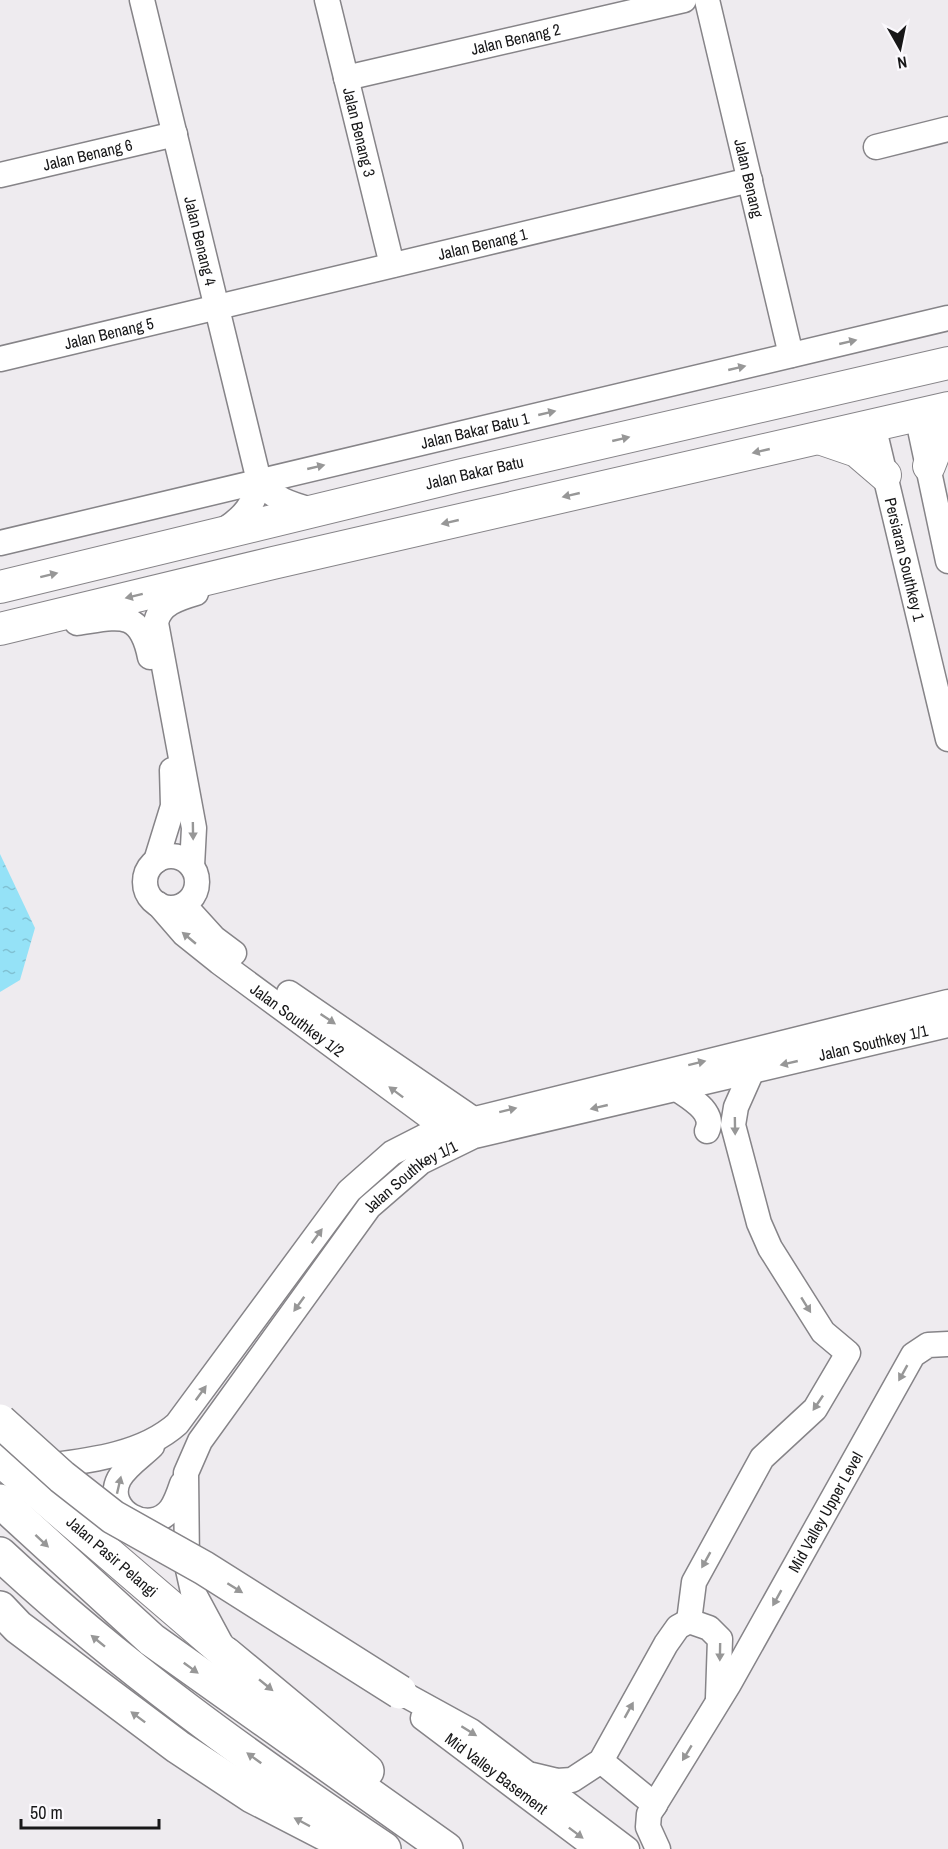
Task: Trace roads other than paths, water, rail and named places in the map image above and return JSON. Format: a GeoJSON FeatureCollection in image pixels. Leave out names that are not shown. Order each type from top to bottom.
{"type":"FeatureCollection","features":[{"type":"Feature","properties":{"kind":"highway"},"geometry":{"type":"LineString","coordinates":[[0,1422],[62,1477],[113,1516],[204,1568],[399,1692]]}},
{"type":"Feature","properties":{"kind":"highway"},"geometry":{"type":"LineString","coordinates":[[0,1501],[152,1640],[446,1849]]}},
{"type":"Feature","properties":{"kind":"highway"},"geometry":{"type":"LineString","coordinates":[[0,1554],[60,1610],[128,1666],[384,1849]]}},
{"type":"Feature","properties":{"kind":"highway"},"geometry":{"type":"LineString","coordinates":[[0,1608],[18,1627],[178,1748],[252,1796],[354,1849]]}},
{"type":"Feature","properties":{"kind":"highway"},"geometry":{"type":"LineString","coordinates":[[226,1654],[305,1717],[456,1849]]}},
{"type":"Feature","properties":{"kind":"main road","name":"Jalan Bakar Batu"},"geometry":{"type":"LineString","coordinates":[[0,587],[312,510],[948,363]]}},
{"type":"Feature","properties":{"kind":"main road"},"geometry":{"type":"LineString","coordinates":[[873,425],[878,409],[887,398],[908,382],[948,363]]}},
{"type":"Feature","properties":{"kind":"main road"},"geometry":{"type":"LineString","coordinates":[[821,394],[868,394],[887,398],[906,406],[917,415]]}},
{"type":"Feature","properties":{"kind":"main road"},"geometry":{"type":"LineString","coordinates":[[11,626],[273,563],[948,408]]}},
{"type":"Feature","properties":{"kind":"main road"},"geometry":{"type":"LineString","coordinates":[[929,466],[939,440],[948,429]]}},
{"type":"Feature","properties":{"kind":"main road"},"geometry":{"type":"LineString","coordinates":[[818,438],[844,444],[857,451],[885,475]]}},
{"type":"Feature","properties":{"kind":"main road","name":"Jalan Pasir Pelangi"},"geometry":{"type":"LineString","coordinates":[[5,1465],[226,1654]]}},
{"type":"Feature","properties":{"kind":"street","name":"Jalan Benang 4"},"geometry":{"type":"LineString","coordinates":[[142,0],[259,481]]}},
{"type":"Feature","properties":{"kind":"street","name":"Jalan Benang 3"},"geometry":{"type":"LineString","coordinates":[[327,0],[392,266]]}},
{"type":"Feature","properties":{"kind":"street","name":"Jalan Benang 2"},"geometry":{"type":"LineString","coordinates":[[346,78],[684,0]]}},
{"type":"Feature","properties":{"kind":"street","name":"Jalan Benang"},"geometry":{"type":"LineString","coordinates":[[707,0],[791,355]]}},
{"type":"Feature","properties":{"kind":"street"},"geometry":{"type":"LineString","coordinates":[[876,147],[948,129]]}},
{"type":"Feature","properties":{"kind":"street","name":"Jalan Benang 6"},"geometry":{"type":"LineString","coordinates":[[0,175],[175,134]]}},
{"type":"Feature","properties":{"kind":"street","name":"Jalan Benang 1"},"geometry":{"type":"LineString","coordinates":[[218,307],[750,180]]}},
{"type":"Feature","properties":{"kind":"street","name":"Jalan Benang 5"},"geometry":{"type":"LineString","coordinates":[[0,359],[218,307]]}},
{"type":"Feature","properties":{"kind":"street","name":"Jalan Bakar Batu 1"},"geometry":{"type":"LineString","coordinates":[[0,543],[948,318]]}},
{"type":"Feature","properties":{"kind":"street"},"geometry":{"type":"LineString","coordinates":[[917,415],[948,561]]}},
{"type":"Feature","properties":{"kind":"street","name":"Persiaran Southkey 1"},"geometry":{"type":"LineString","coordinates":[[873,425],[943,693],[948,739]]}},
{"type":"Feature","properties":{"kind":"street"},"geometry":{"type":"LineString","coordinates":[[259,481],[269,494],[312,510]]}},
{"type":"Feature","properties":{"kind":"street"},"geometry":{"type":"LineString","coordinates":[[217,534],[243,518],[256,496],[259,481]]}},
{"type":"Feature","properties":{"kind":"street"},"geometry":{"type":"LineString","coordinates":[[11,626],[53,626],[108,619],[129,619],[136,622],[146,639],[174,787],[173,806],[156,861],[146,874],[145,884],[147,894],[158,904],[173,908],[184,905],[196,891],[198,880],[192,866],[194,828],[159,650],[157,614],[163,606],[243,581],[273,563]]}},
{"type":"Feature","properties":{"kind":"street"},"geometry":{"type":"LineString","coordinates":[[156,861],[169,856],[180,857],[192,866]]}},
{"type":"Feature","properties":{"kind":"street","name":"Jalan Southkey 1/2"},"geometry":{"type":"LineString","coordinates":[[158,904],[184,934],[219,962],[443,1127]]}},
{"type":"Feature","properties":{"kind":"street","name":"Jalan Southkey 1/2"},"geometry":{"type":"LineString","coordinates":[[184,905],[214,938],[249,965],[472,1119]]}},
{"type":"Feature","properties":{"kind":"street","name":"Jalan Southkey 1/1"},"geometry":{"type":"LineString","coordinates":[[5,1465],[123,1452],[163,1437],[177,1424],[350,1191],[392,1153],[443,1127],[948,1002]]}},
{"type":"Feature","properties":{"kind":"street","name":"Jalan Southkey 1/1"},"geometry":{"type":"LineString","coordinates":[[226,1654],[193,1592],[187,1566],[186,1473],[200,1441],[369,1207],[421,1162],[474,1136],[948,1025]]}},
{"type":"Feature","properties":{"kind":"street"},"geometry":{"type":"LineString","coordinates":[[532,1775],[557,1781],[572,1780],[601,1761],[666,1644],[678,1627],[689,1621],[694,1582],[762,1458],[815,1409],[848,1353],[823,1332],[770,1248],[759,1223],[735,1141],[733,1125],[736,1107],[752,1071]]}},
{"type":"Feature","properties":{"kind":"street"},"geometry":{"type":"LineString","coordinates":[[676,1089],[697,1103],[708,1116],[710,1122],[707,1131]]}},
{"type":"Feature","properties":{"kind":"street","name":"Mid Valley Upper Level"},"geometry":{"type":"LineString","coordinates":[[658,1849],[648,1827],[649,1814],[717,1703],[913,1355],[928,1345],[948,1344]]}},
{"type":"Feature","properties":{"kind":"street"},"geometry":{"type":"LineString","coordinates":[[163,1437],[124,1471],[116,1489],[121,1507],[138,1520],[148,1522],[161,1518],[175,1502],[186,1473]]}},
{"type":"Feature","properties":{"kind":"street","name":"Mid Valley Upper Level"},"geometry":{"type":"LineString","coordinates":[[689,1621],[710,1628],[720,1639],[717,1703]]}},
{"type":"Feature","properties":{"kind":"street"},"geometry":{"type":"LineString","coordinates":[[399,1692],[471,1731],[532,1775],[614,1846]]}},
{"type":"Feature","properties":{"kind":"street","name":"Mid Valley Basement"},"geometry":{"type":"LineString","coordinates":[[399,1692],[428,1723],[614,1846]]}},
{"type":"Feature","properties":{"kind":"street"},"geometry":{"type":"LineString","coordinates":[[601,1761],[655,1805]]}},
{"type":"Feature","properties":{"kind":"water"},"geometry":{"type":"Polygon","coordinates":[[[0,854],[35,928],[20,980],[0,992],[0,854]]]}}]}
